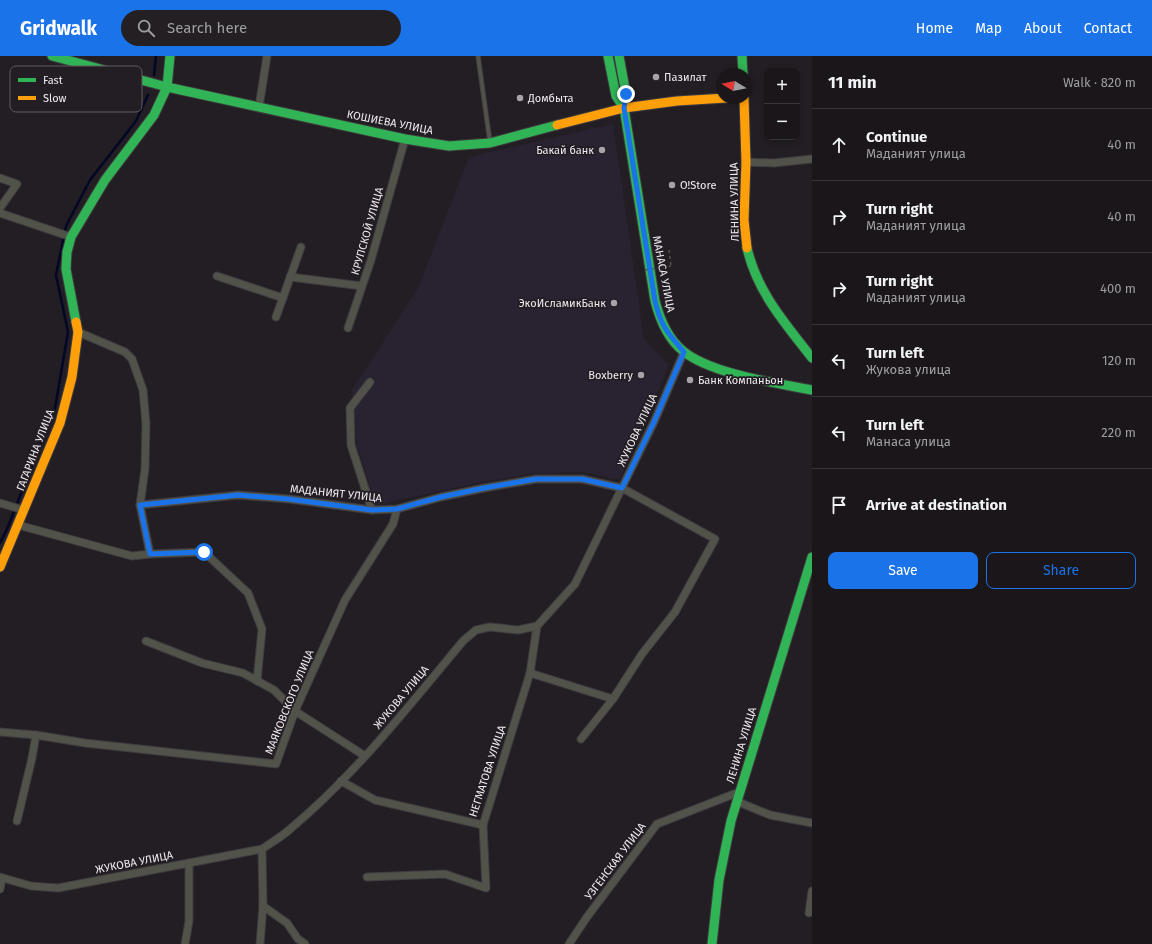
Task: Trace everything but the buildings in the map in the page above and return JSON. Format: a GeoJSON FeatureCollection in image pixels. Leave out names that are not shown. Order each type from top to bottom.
{"type":"FeatureCollection","features":[{"type":"Feature","properties":{"kind":"street","name":"КОШИЕВА УЛИЦА"},"geometry":{"type":"LineString","coordinates":[[52,56],[89,66]]}},
{"type":"Feature","properties":{"kind":"street","name":"ГАГАРИНА УЛИЦА"},"geometry":{"type":"LineString","coordinates":[[0,568],[60,423],[72,377],[78,332],[66,269],[67,252],[71,237],[105,180],[154,115],[167,87],[170,56]]}},
{"type":"Feature","properties":{"kind":"street"},"geometry":{"type":"LineString","coordinates":[[259,107],[267,56]]}},
{"type":"Feature","properties":{"kind":"street","name":"МАНАСА УЛИЦА"},"geometry":{"type":"LineString","coordinates":[[608,56],[616,96],[624,108]]}},
{"type":"Feature","properties":{"kind":"street","name":"МАНАСА УЛИЦА"},"geometry":{"type":"LineString","coordinates":[[619,56],[626,94],[624,108],[658,315],[665,330],[684,352],[698,360],[721,369],[777,384],[812,390]]}},
{"type":"Feature","properties":{"kind":"street"},"geometry":{"type":"LineString","coordinates":[[742,56],[743,68]]}},
{"type":"Feature","properties":{"kind":"street","name":"КОШИЕВА УЛИЦА"},"geometry":{"type":"LineString","coordinates":[[142,80],[259,107],[449,146],[490,143],[624,108],[677,101],[716,99]]}},
{"type":"Feature","properties":{"kind":"street","name":"ЛЕНИНА УЛИЦА"},"geometry":{"type":"LineString","coordinates":[[744,104],[746,162],[744,223],[748,258],[755,277],[768,298],[812,358]]}},
{"type":"Feature","properties":{"kind":"street","name":"КРУПСКОЙ УЛИЦА"},"geometry":{"type":"LineString","coordinates":[[348,328],[371,260],[405,138]]}},
{"type":"Feature","properties":{"kind":"street"},"geometry":{"type":"LineString","coordinates":[[746,162],[774,163],[812,159]]}},
{"type":"Feature","properties":{"kind":"street"},"geometry":{"type":"LineString","coordinates":[[0,178],[17,184],[0,208]]}},
{"type":"Feature","properties":{"kind":"street"},"geometry":{"type":"LineString","coordinates":[[0,213],[71,237]]}},
{"type":"Feature","properties":{"kind":"street"},"geometry":{"type":"LineString","coordinates":[[276,317],[301,247]]}},
{"type":"Feature","properties":{"kind":"street"},"geometry":{"type":"LineString","coordinates":[[217,276],[283,298]]}},
{"type":"Feature","properties":{"kind":"street"},"geometry":{"type":"LineString","coordinates":[[290,277],[362,286]]}},
{"type":"Feature","properties":{"kind":"street"},"geometry":{"type":"LineString","coordinates":[[78,332],[125,352],[132,359],[143,390],[146,424],[145,469],[140,505],[150,554]]}},
{"type":"Feature","properties":{"kind":"street","name":"ЖУКОВА УЛИЦА"},"geometry":{"type":"LineString","coordinates":[[1,878],[31,886],[58,888],[262,849],[289,830],[341,781],[396,722],[463,641],[476,630],[490,627],[518,630],[537,626],[575,584],[654,422],[684,352]]}},
{"type":"Feature","properties":{"kind":"street"},"geometry":{"type":"LineString","coordinates":[[370,382],[350,408],[351,445],[372,510]]}},
{"type":"Feature","properties":{"kind":"street","name":"МАДАНИЯТ УЛИЦА"},"geometry":{"type":"LineString","coordinates":[[140,505],[238,495],[288,499],[372,510],[397,509],[441,497],[536,479],[582,479],[622,488]]}},
{"type":"Feature","properties":{"kind":"street"},"geometry":{"type":"LineString","coordinates":[[581,739],[613,699],[642,654],[675,612],[715,539],[622,488]]}},
{"type":"Feature","properties":{"kind":"street"},"geometry":{"type":"LineString","coordinates":[[0,503],[24,510]]}},
{"type":"Feature","properties":{"kind":"street","name":"МАЯКОВСКОГО УЛИЦА"},"geometry":{"type":"LineString","coordinates":[[0,732],[276,764],[295,711],[345,600],[393,524],[397,509]]}},
{"type":"Feature","properties":{"kind":"street"},"geometry":{"type":"LineString","coordinates":[[18,525],[132,556],[204,552],[248,594],[262,629],[257,681]]}},
{"type":"Feature","properties":{"kind":"street","name":"ЛЕНИНА УЛИЦА"},"geometry":{"type":"LineString","coordinates":[[712,944],[719,880],[731,820],[812,557]]}},
{"type":"Feature","properties":{"kind":"street","name":"НЕГМАТОВА УЛИЦА"},"geometry":{"type":"LineString","coordinates":[[341,781],[375,800],[483,825],[530,673],[537,626]]}},
{"type":"Feature","properties":{"kind":"street"},"geometry":{"type":"LineString","coordinates":[[146,641],[185,658],[243,673],[274,690],[295,711],[364,756]]}},
{"type":"Feature","properties":{"kind":"street"},"geometry":{"type":"LineString","coordinates":[[530,673],[613,699]]}},
{"type":"Feature","properties":{"kind":"street"},"geometry":{"type":"LineString","coordinates":[[17,821],[36,735]]}},
{"type":"Feature","properties":{"kind":"street","name":"УЗГЕНСКАЯ УЛИЦА"},"geometry":{"type":"LineString","coordinates":[[569,944],[587,917],[657,824],[739,792]]}},
{"type":"Feature","properties":{"kind":"street"},"geometry":{"type":"LineString","coordinates":[[736,801],[770,815],[812,823]]}},
{"type":"Feature","properties":{"kind":"street"},"geometry":{"type":"LineString","coordinates":[[367,877],[445,874],[486,888],[483,825]]}},
{"type":"Feature","properties":{"kind":"street"},"geometry":{"type":"LineString","coordinates":[[260,944],[263,906],[262,849]]}},
{"type":"Feature","properties":{"kind":"street"},"geometry":{"type":"LineString","coordinates":[[185,944],[189,921],[189,863]]}},
{"type":"Feature","properties":{"kind":"street"},"geometry":{"type":"LineString","coordinates":[[0,889],[1,878]]}},
{"type":"Feature","properties":{"kind":"street"},"geometry":{"type":"LineString","coordinates":[[809,913],[812,891]]}},
{"type":"Feature","properties":{"kind":"street"},"geometry":{"type":"LineString","coordinates":[[263,906],[287,923],[298,939],[305,944]]}},
{"type":"Feature","properties":{"kind":"lane"},"geometry":{"type":"LineString","coordinates":[[478,56],[490,143]]}},
{"type":"Feature","properties":{"kind":"path"},"geometry":{"type":"LineString","coordinates":[[645,270],[671,266],[668,250]]}},
{"type":"Feature","properties":{"kind":"shaded area"},"geometry":{"type":"Polygon","coordinates":[[[613,124],[644,339],[669,365],[620,480],[582,472],[530,474],[477,483],[376,505],[357,446],[352,390],[418,288],[469,157],[613,124]]]}},
{"type":"Feature","properties":{"kind":"waterway"},"geometry":{"type":"LineString","coordinates":[[154,75],[156,56]]}},
{"type":"Feature","properties":{"kind":"waterway"},"geometry":{"type":"LineString","coordinates":[[142,108],[148,95]]}},
{"type":"Feature","properties":{"kind":"waterway"},"geometry":{"type":"LineString","coordinates":[[0,543],[7,529],[55,408],[68,332],[56,275],[66,226],[90,180],[136,121],[140,112]]}},
{"type":"Feature","properties":{"kind":"traffic: fast"},"geometry":{"type":"LineString","coordinates":[[52,56],[89,66]]}},
{"type":"Feature","properties":{"kind":"traffic: fast"},"geometry":{"type":"LineString","coordinates":[[76,322],[66,269],[67,252],[71,237],[105,180],[154,115],[167,87],[170,56]]}},
{"type":"Feature","properties":{"kind":"traffic: fast"},"geometry":{"type":"LineString","coordinates":[[608,56],[616,96],[624,108]]}},
{"type":"Feature","properties":{"kind":"traffic: fast"},"geometry":{"type":"LineString","coordinates":[[619,56],[626,94],[624,108],[655,301],[659,315],[669,335],[683,351],[710,366],[763,381],[812,390]]}},
{"type":"Feature","properties":{"kind":"traffic: fast"},"geometry":{"type":"LineString","coordinates":[[742,56],[743,68]]}},
{"type":"Feature","properties":{"kind":"traffic: fast"},"geometry":{"type":"LineString","coordinates":[[142,80],[405,139],[449,146],[490,143],[557,125]]}},
{"type":"Feature","properties":{"kind":"traffic: fast"},"geometry":{"type":"LineString","coordinates":[[747,248],[752,264],[765,293],[782,319],[812,358]]}},
{"type":"Feature","properties":{"kind":"traffic: fast"},"geometry":{"type":"LineString","coordinates":[[712,944],[719,880],[731,821],[812,557]]}},
{"type":"Feature","properties":{"kind":"traffic: slow"},"geometry":{"type":"LineString","coordinates":[[557,125],[624,108],[677,101],[716,99]]}},
{"type":"Feature","properties":{"kind":"traffic: slow"},"geometry":{"type":"LineString","coordinates":[[744,104],[746,162],[744,220],[747,248]]}},
{"type":"Feature","properties":{"kind":"traffic: slow"},"geometry":{"type":"LineString","coordinates":[[0,567],[60,423],[72,377],[78,332],[76,322]]}},
{"type":"Feature","properties":{"kind":"place","name":"Пазилат"},"geometry":{"type":"Point","coordinates":[656,77]}},
{"type":"Feature","properties":{"kind":"place","name":"Домбыта"},"geometry":{"type":"Point","coordinates":[520,98]}},
{"type":"Feature","properties":{"kind":"place","name":"Бакай банк"},"geometry":{"type":"Point","coordinates":[602,150]}},
{"type":"Feature","properties":{"kind":"place","name":"O!Store"},"geometry":{"type":"Point","coordinates":[672,185]}},
{"type":"Feature","properties":{"kind":"place","name":"ЭкоИсламикБанк"},"geometry":{"type":"Point","coordinates":[614,303]}},
{"type":"Feature","properties":{"kind":"place","name":"Boxberry"},"geometry":{"type":"Point","coordinates":[641,375]}},
{"type":"Feature","properties":{"kind":"place","name":"Банк Компаньон"},"geometry":{"type":"Point","coordinates":[690,380]}},
{"type":"Feature","properties":{"kind":"route"},"geometry":{"type":"LineString","coordinates":[[204,552],[150,554],[140,505],[238,495],[288,499],[372,510],[397,509],[441,497],[536,479],[582,479],[622,488],[654,422],[684,352],[665,330],[658,315],[624,108],[626,94]]}}]}
